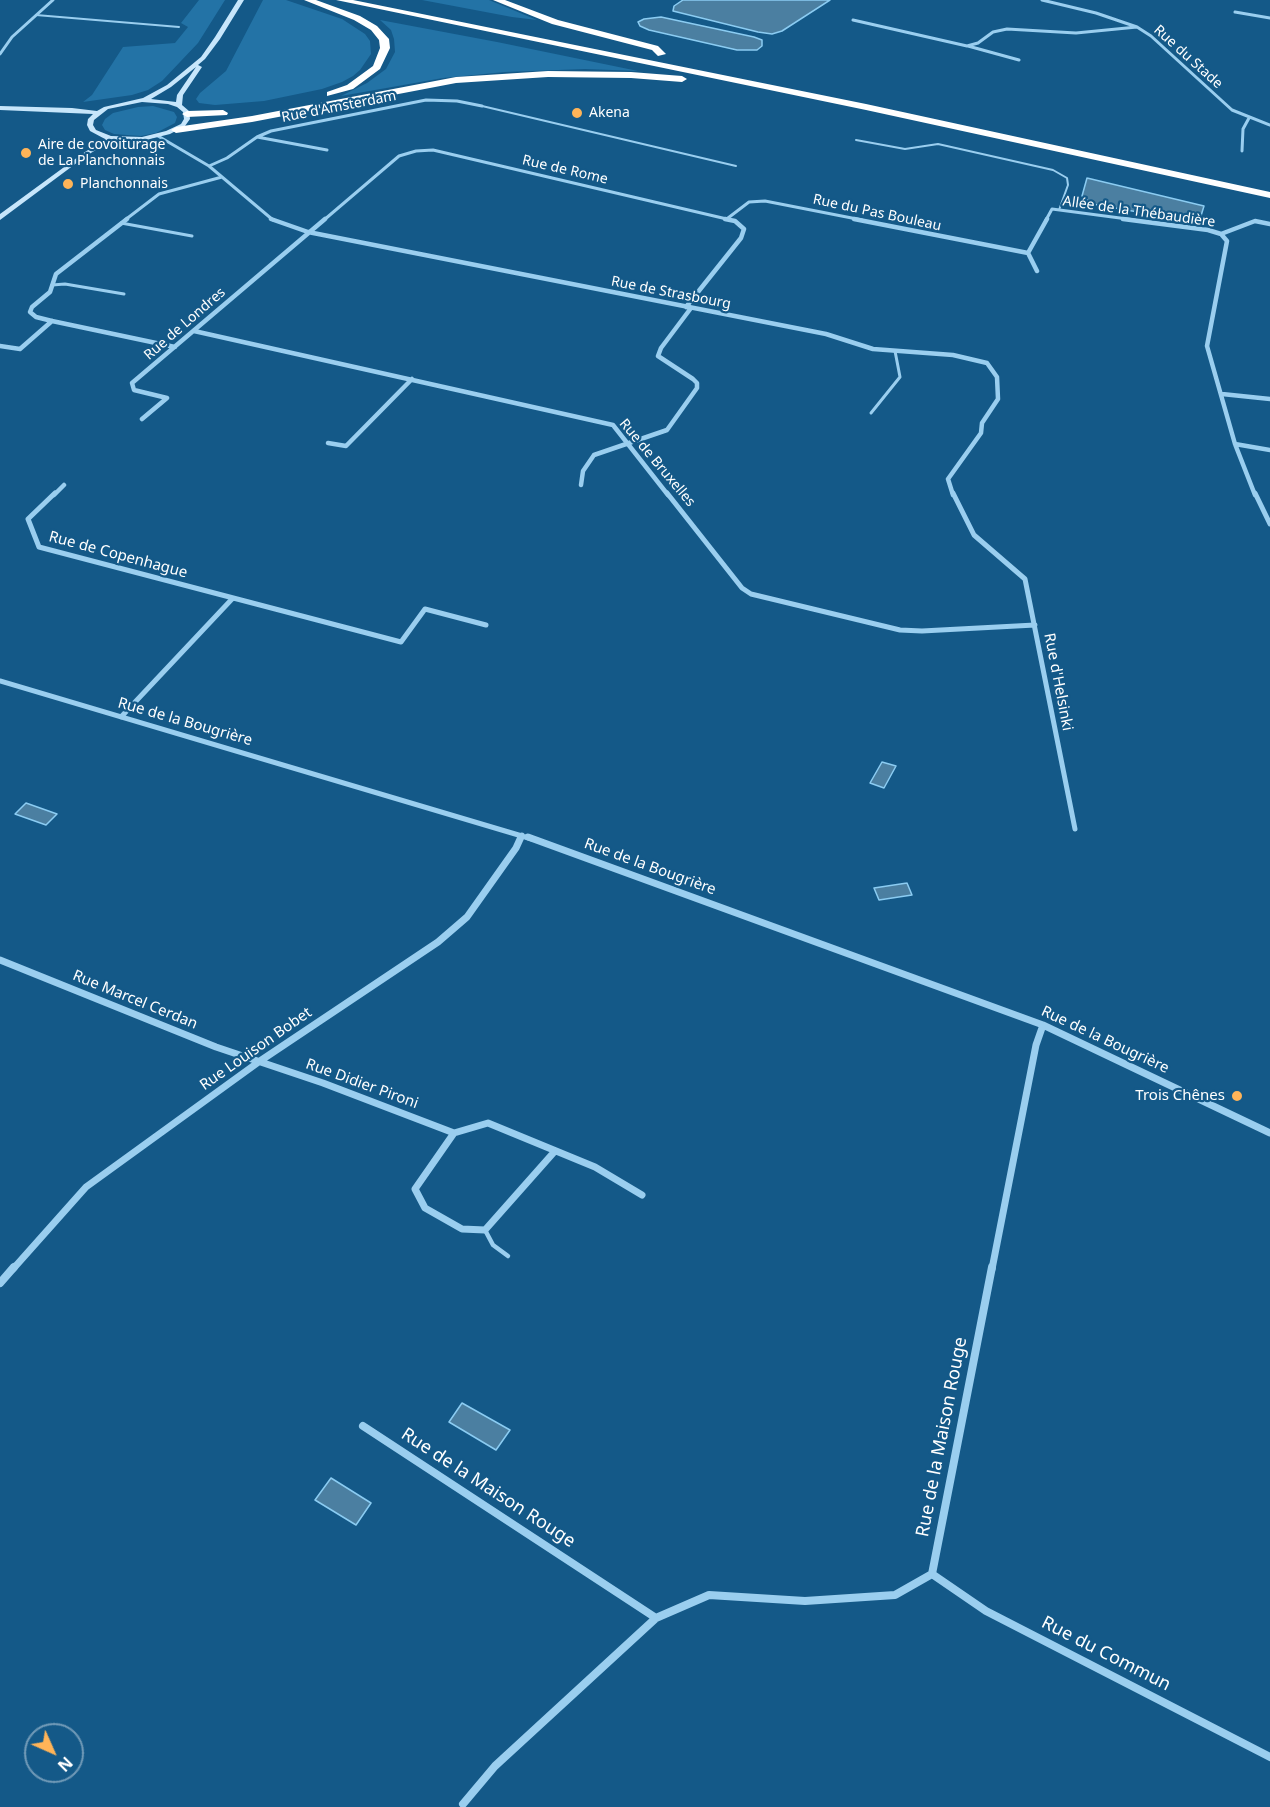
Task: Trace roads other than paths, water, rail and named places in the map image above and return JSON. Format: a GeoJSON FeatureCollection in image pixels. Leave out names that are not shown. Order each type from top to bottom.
{"type":"FeatureCollection","features":[{"type":"Feature","properties":{"kind":"highway"},"geometry":{"type":"LineString","coordinates":[[187,114],[243,111],[325,95],[350,87],[378,68],[385,48],[380,34],[342,10],[308,0]]}},
{"type":"Feature","properties":{"kind":"highway"},"geometry":{"type":"LineString","coordinates":[[340,0],[866,107],[1270,195]]}},
{"type":"Feature","properties":{"kind":"highway"},"geometry":{"type":"LineString","coordinates":[[387,0],[1065,138]]}},
{"type":"Feature","properties":{"kind":"highway"},"geometry":{"type":"LineString","coordinates":[[496,0],[555,22],[655,48],[661,54]]}},
{"type":"Feature","properties":{"kind":"highway"},"geometry":{"type":"LineString","coordinates":[[176,130],[263,117],[422,85],[516,75],[597,74],[676,78],[760,91],[851,110],[866,107]]}},
{"type":"Feature","properties":{"kind":"street"},"geometry":{"type":"LineString","coordinates":[[0,54],[12,37],[53,0]]}},
{"type":"Feature","properties":{"kind":"street"},"geometry":{"type":"LineString","coordinates":[[179,106],[180,95],[184,88],[241,0]]}},
{"type":"Feature","properties":{"kind":"street","name":"Rue du Stade"},"geometry":{"type":"LineString","coordinates":[[1042,0],[1114,18],[1137,27],[1151,36],[1232,110],[1270,125]]}},
{"type":"Feature","properties":{"kind":"street"},"geometry":{"type":"LineString","coordinates":[[1057,4],[1063,0]]}},
{"type":"Feature","properties":{"kind":"street"},"geometry":{"type":"LineString","coordinates":[[1235,12],[1270,18]]}},
{"type":"Feature","properties":{"kind":"street"},"geometry":{"type":"LineString","coordinates":[[853,20],[1019,60]]}},
{"type":"Feature","properties":{"kind":"street"},"geometry":{"type":"LineString","coordinates":[[967,46],[978,43],[993,32],[1007,29],[1076,33],[1137,27]]}},
{"type":"Feature","properties":{"kind":"street"},"geometry":{"type":"LineString","coordinates":[[142,100],[169,86],[203,58]]}},
{"type":"Feature","properties":{"kind":"street"},"geometry":{"type":"LineString","coordinates":[[0,108],[98,113],[117,105],[142,100],[169,102],[179,106],[187,114],[183,125],[176,130],[158,136],[126,140],[111,138],[93,131],[90,125],[98,113]]}},
{"type":"Feature","properties":{"kind":"street","name":"Rue d'Amsterdam"},"geometry":{"type":"LineString","coordinates":[[209,166],[227,158],[257,137],[271,131],[426,100],[458,101],[482,106]]}},
{"type":"Feature","properties":{"kind":"street"},"geometry":{"type":"LineString","coordinates":[[1242,151],[1243,129],[1249,118]]}},
{"type":"Feature","properties":{"kind":"street","name":"Rue de Strasbourg"},"geometry":{"type":"LineString","coordinates":[[158,136],[209,166],[274,221],[308,232],[826,333],[873,349],[970,357],[987,363],[997,377],[998,399],[982,423],[981,433],[948,479],[952,492],[974,535],[993,554]]}},
{"type":"Feature","properties":{"kind":"street"},"geometry":{"type":"LineString","coordinates":[[257,137],[327,150]]}},
{"type":"Feature","properties":{"kind":"street"},"geometry":{"type":"LineString","coordinates":[[0,218],[84,155],[111,138]]}},
{"type":"Feature","properties":{"kind":"street","name":"Rue de Rome"},"geometry":{"type":"LineString","coordinates":[[308,232],[399,156],[416,150],[433,150],[728,218]]}},
{"type":"Feature","properties":{"kind":"street"},"geometry":{"type":"LineString","coordinates":[[175,347],[52,321],[36,317],[30,312],[32,306],[50,292],[56,273],[159,194],[222,177]]}},
{"type":"Feature","properties":{"kind":"street","name":"Rue du Pas Bouleau"},"geometry":{"type":"LineString","coordinates":[[728,218],[749,202],[765,201],[1028,253]]}},
{"type":"Feature","properties":{"kind":"street","name":"Allée de la Thébaudière"},"geometry":{"type":"LineString","coordinates":[[1028,253],[1052,209],[1208,230],[1221,234]]}},
{"type":"Feature","properties":{"kind":"street"},"geometry":{"type":"LineString","coordinates":[[581,485],[583,471],[594,456],[667,429],[697,388],[697,383],[693,379],[658,356],[689,307],[741,238],[744,230],[728,218]]}},
{"type":"Feature","properties":{"kind":"street"},"geometry":{"type":"LineString","coordinates":[[1270,224],[1255,221],[1221,234],[1227,240],[1207,346],[1235,444],[1259,504],[1270,524]]}},
{"type":"Feature","properties":{"kind":"street","name":"Rue de Londres"},"geometry":{"type":"LineString","coordinates":[[142,419],[167,398],[134,390],[132,383],[308,232]]}},
{"type":"Feature","properties":{"kind":"street"},"geometry":{"type":"LineString","coordinates":[[1028,253],[1038,271]]}},
{"type":"Feature","properties":{"kind":"street"},"geometry":{"type":"LineString","coordinates":[[0,346],[20,349],[52,321]]}},
{"type":"Feature","properties":{"kind":"street","name":"Rue de Bruxelles"},"geometry":{"type":"LineString","coordinates":[[194,331],[612,425],[742,588],[751,594],[900,630],[922,631],[1035,625]]}},
{"type":"Feature","properties":{"kind":"street"},"geometry":{"type":"LineString","coordinates":[[328,443],[346,446],[412,379]]}},
{"type":"Feature","properties":{"kind":"street"},"geometry":{"type":"LineString","coordinates":[[1222,394],[1270,399]]}},
{"type":"Feature","properties":{"kind":"street"},"geometry":{"type":"LineString","coordinates":[[1235,444],[1270,450]]}},
{"type":"Feature","properties":{"kind":"street","name":"Rue de Copenhague"},"geometry":{"type":"LineString","coordinates":[[64,485],[28,519],[39,547],[401,642],[425,609],[486,625]]}},
{"type":"Feature","properties":{"kind":"street","name":"Rue d'Helsinki"},"geometry":{"type":"LineString","coordinates":[[993,554],[1025,579],[1075,829]]}},
{"type":"Feature","properties":{"kind":"street"},"geometry":{"type":"LineString","coordinates":[[121,717],[232,599]]}},
{"type":"Feature","properties":{"kind":"street","name":"Rue de la Bougrière"},"geometry":{"type":"LineString","coordinates":[[0,681],[522,835],[1043,1024],[1270,1133]]}},
{"type":"Feature","properties":{"kind":"street","name":"Rue Louison Bobet"},"geometry":{"type":"LineString","coordinates":[[0,1283],[86,1186],[260,1061],[438,942],[467,917],[516,848],[522,835]]}},
{"type":"Feature","properties":{"kind":"street","name":"Rue Marcel Cerdan"},"geometry":{"type":"LineString","coordinates":[[0,960],[216,1047],[260,1061]]}},
{"type":"Feature","properties":{"kind":"street","name":"Rue de la Maison Rouge"},"geometry":{"type":"LineString","coordinates":[[932,1574],[1036,1045],[1043,1024]]}},
{"type":"Feature","properties":{"kind":"street","name":"Rue Didier Pironi"},"geometry":{"type":"LineString","coordinates":[[260,1061],[454,1133]]}},
{"type":"Feature","properties":{"kind":"street"},"geometry":{"type":"LineString","coordinates":[[555,1151],[485,1230],[462,1229],[434,1214],[425,1208],[415,1189],[454,1133],[488,1123],[595,1167],[642,1195]]}},
{"type":"Feature","properties":{"kind":"street","name":"Rue de la Maison Rouge"},"geometry":{"type":"LineString","coordinates":[[363,1426],[656,1618]]}},
{"type":"Feature","properties":{"kind":"street"},"geometry":{"type":"LineString","coordinates":[[463,1804],[495,1766],[656,1618],[709,1595],[805,1600],[895,1595],[932,1574]]}},
{"type":"Feature","properties":{"kind":"street","name":"Rue du Commun"},"geometry":{"type":"LineString","coordinates":[[932,1574],[986,1611],[1270,1757]]}},
{"type":"Feature","properties":{"kind":"lane"},"geometry":{"type":"LineString","coordinates":[[36,15],[179,27]]}},
{"type":"Feature","properties":{"kind":"lane"},"geometry":{"type":"LineString","coordinates":[[482,106],[736,166]]}},
{"type":"Feature","properties":{"kind":"lane"},"geometry":{"type":"LineString","coordinates":[[856,140],[904,149],[938,144],[1053,170],[1067,178],[1068,185],[1059,210]]}},
{"type":"Feature","properties":{"kind":"lane"},"geometry":{"type":"LineString","coordinates":[[121,223],[192,236]]}},
{"type":"Feature","properties":{"kind":"lane"},"geometry":{"type":"LineString","coordinates":[[52,285],[65,284],[124,294]]}},
{"type":"Feature","properties":{"kind":"lane"},"geometry":{"type":"LineString","coordinates":[[871,413],[900,377],[895,351]]}},
{"type":"Feature","properties":{"kind":"lane"},"geometry":{"type":"LineString","coordinates":[[485,1230],[493,1245],[508,1256]]}},
{"type":"Feature","properties":{"kind":"place","name":"Akena"},"geometry":{"type":"Point","coordinates":[577,113]}},
{"type":"Feature","properties":{"kind":"place","name":"Aire de covoiturage de La Planchonnais"},"geometry":{"type":"Point","coordinates":[26,153]}},
{"type":"Feature","properties":{"kind":"place","name":"Planchonnais"},"geometry":{"type":"Point","coordinates":[68,184]}},
{"type":"Feature","properties":{"kind":"place","name":"Trois Chênes"},"geometry":{"type":"Point","coordinates":[1237,1096]}}]}
